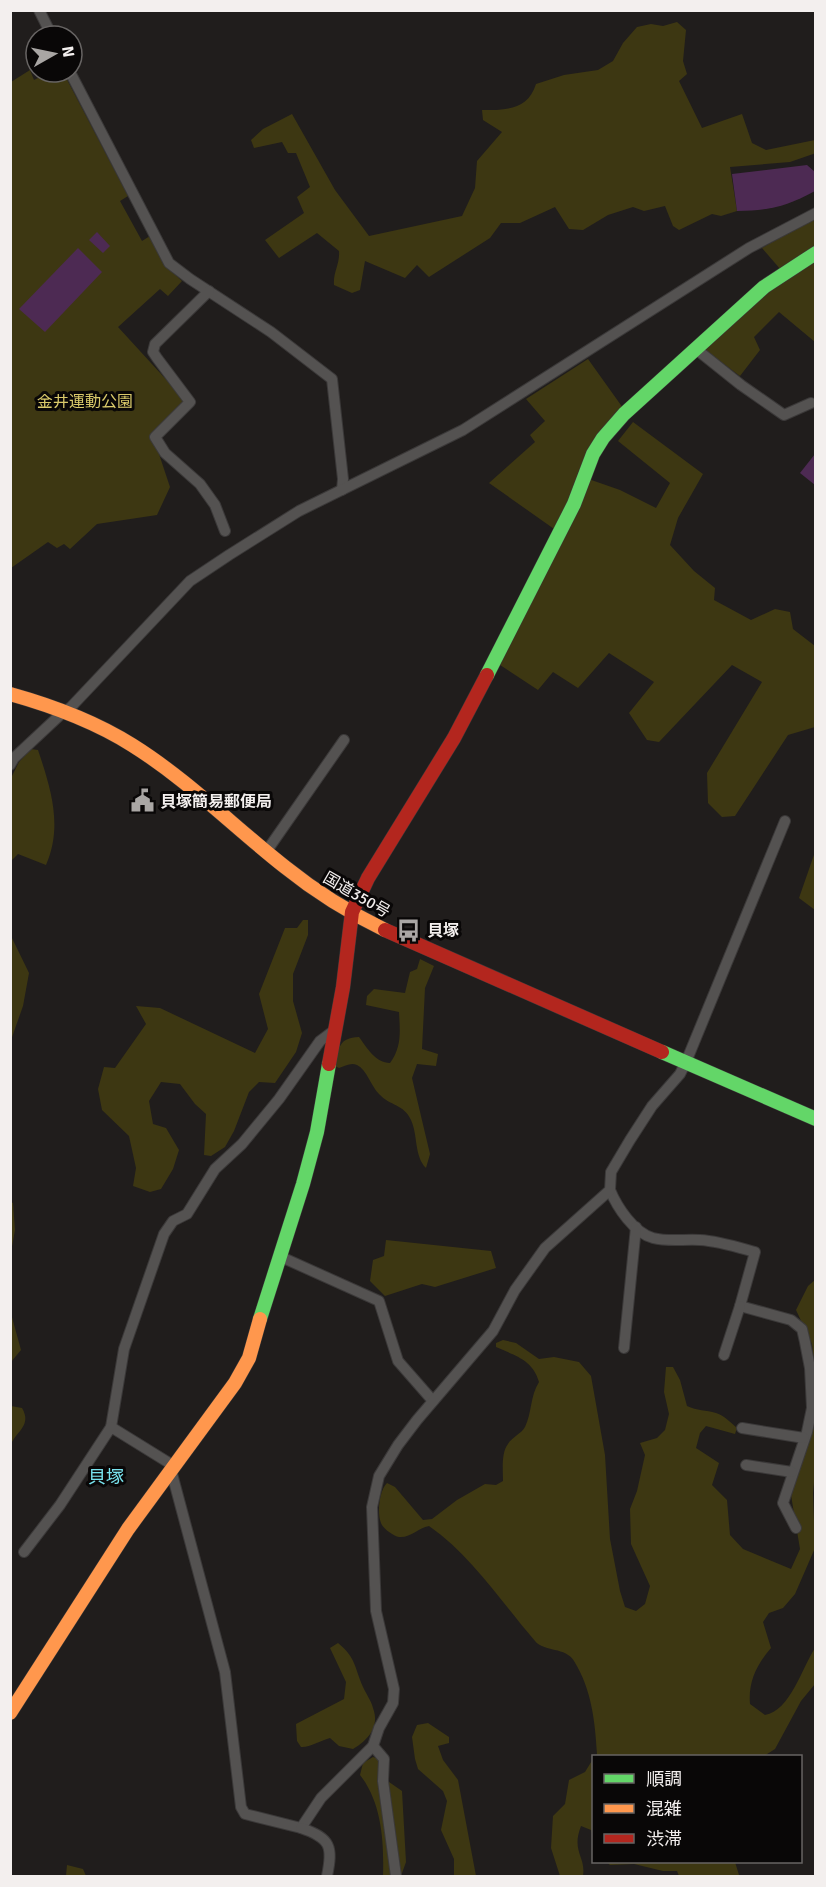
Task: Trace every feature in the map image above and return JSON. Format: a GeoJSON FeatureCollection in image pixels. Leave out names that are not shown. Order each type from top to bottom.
{"type":"FeatureCollection","features":[{"type":"Feature","properties":{"kind":"main road"},"geometry":{"type":"LineString","coordinates":[[10,1713],[128,1529],[235,1383],[249,1358],[317,1132],[336,1029],[352,912],[368,878],[454,738],[542,569],[598,446],[624,414],[764,287],[816,253]]}},
{"type":"Feature","properties":{"kind":"main road","name":"国道350号"},"geometry":{"type":"LineString","coordinates":[[10,694],[65,711],[109,731],[161,765],[308,884],[352,912],[410,942],[816,1119]]}},
{"type":"Feature","properties":{"kind":"street"},"geometry":{"type":"LineString","coordinates":[[39,10],[46,24]]}},
{"type":"Feature","properties":{"kind":"street"},"geometry":{"type":"LineString","coordinates":[[76,84],[169,263],[271,332],[332,379],[343,479],[342,490]]}},
{"type":"Feature","properties":{"kind":"street"},"geometry":{"type":"LineString","coordinates":[[12,761],[80,699],[190,581],[299,511],[463,430],[749,248],[816,213]]}},
{"type":"Feature","properties":{"kind":"street"},"geometry":{"type":"LineString","coordinates":[[209,291],[155,344],[153,352],[190,402],[155,437],[165,453],[200,484],[215,505],[225,531]]}},
{"type":"Feature","properties":{"kind":"street"},"geometry":{"type":"LineString","coordinates":[[696,349],[741,386],[784,415],[811,403]]}},
{"type":"Feature","properties":{"kind":"street"},"geometry":{"type":"LineString","coordinates":[[266,852],[344,740]]}},
{"type":"Feature","properties":{"kind":"street"},"geometry":{"type":"LineString","coordinates":[[724,1355],[755,1252],[701,1240],[651,1238],[636,1227],[616,1204],[610,1190],[611,1172],[652,1106],[680,1074],[686,1062],[785,821]]}},
{"type":"Feature","properties":{"kind":"street"},"geometry":{"type":"LineString","coordinates":[[24,1552],[60,1505],[111,1427],[124,1349],[164,1234],[173,1221],[187,1214],[215,1169],[242,1144],[279,1099],[320,1041],[336,1029]]}},
{"type":"Feature","properties":{"kind":"street"},"geometry":{"type":"LineString","coordinates":[[302,1828],[321,1798],[373,1746],[379,1728],[393,1702],[394,1689],[376,1611],[372,1507],[379,1476],[398,1445],[493,1331],[515,1290],[545,1248],[610,1190]]}},
{"type":"Feature","properties":{"kind":"street"},"geometry":{"type":"LineString","coordinates":[[624,1348],[636,1227]]}},
{"type":"Feature","properties":{"kind":"street"},"geometry":{"type":"LineString","coordinates":[[279,1256],[379,1301],[398,1361],[433,1401]]}},
{"type":"Feature","properties":{"kind":"street"},"geometry":{"type":"LineString","coordinates":[[740,1306],[792,1320],[802,1329],[810,1368],[812,1408],[783,1503],[796,1528]]}},
{"type":"Feature","properties":{"kind":"street"},"geometry":{"type":"LineString","coordinates":[[111,1427],[172,1468],[225,1672],[241,1807],[245,1814],[318,1833],[328,1845],[332,1855],[327,1876]]}},
{"type":"Feature","properties":{"kind":"street"},"geometry":{"type":"LineString","coordinates":[[742,1428],[804,1438]]}},
{"type":"Feature","properties":{"kind":"street"},"geometry":{"type":"LineString","coordinates":[[746,1465],[792,1473]]}},
{"type":"Feature","properties":{"kind":"street"},"geometry":{"type":"LineString","coordinates":[[373,1746],[384,1759],[383,1781],[396,1876]]}},
{"type":"Feature","properties":{"kind":"green space"},"geometry":{"type":"Polygon","coordinates":[[[677,22],[686,30],[683,61],[687,74],[679,81],[702,128],[742,114],[752,143],[766,150],[815,140],[816,153],[790,162],[730,167],[737,211],[721,216],[712,214],[679,230],[673,226],[665,206],[644,211],[633,207],[608,215],[583,230],[569,229],[555,207],[520,223],[501,223],[490,238],[429,277],[417,265],[405,278],[365,261],[360,290],[352,293],[334,285],[339,251],[317,233],[279,258],[265,240],[304,213],[297,197],[310,187],[296,153],[288,153],[282,142],[254,148],[251,140],[263,129],[292,114],[335,190],[369,236],[462,216],[475,188],[477,161],[502,132],[483,120],[482,110],[515,107],[528,99],[536,84],[564,75],[598,70],[613,61],[623,43],[637,27],[651,24],[663,26],[677,22]]]}},
{"type":"Feature","properties":{"kind":"green space","name":"金井運動公園"},"geometry":{"type":"Polygon","coordinates":[[[24,74],[24,84],[69,84],[128,196],[120,201],[142,241],[150,236],[166,266],[182,281],[168,296],[160,289],[118,327],[183,398],[183,404],[152,433],[170,487],[157,515],[97,524],[70,549],[64,544],[57,548],[48,542],[11,568],[11,82],[24,74]]]}},
{"type":"Feature","properties":{"kind":"green space"},"geometry":{"type":"Polygon","coordinates":[[[815,217],[815,249],[781,270],[762,248],[815,217]]]}},
{"type":"Feature","properties":{"kind":"green space"},"geometry":{"type":"Polygon","coordinates":[[[815,261],[815,342],[779,312],[754,337],[760,350],[740,376],[705,350],[768,289],[815,261]]]}},
{"type":"Feature","properties":{"kind":"green space"},"geometry":{"type":"Polygon","coordinates":[[[588,359],[623,408],[590,448],[577,475],[620,490],[656,508],[670,483],[618,441],[633,422],[703,474],[678,518],[670,545],[694,571],[715,588],[714,600],[751,620],[775,609],[790,612],[793,629],[815,646],[815,727],[788,735],[735,816],[722,817],[708,803],[707,773],[762,682],[732,665],[659,742],[647,740],[629,713],[654,682],[609,653],[578,688],[553,672],[538,690],[500,665],[564,536],[489,483],[535,442],[530,435],[545,421],[526,399],[588,359]]]}},
{"type":"Feature","properties":{"kind":"green space"},"geometry":{"type":"Polygon","coordinates":[[[31,749],[38,750],[51,793],[53,808],[54,836],[46,865],[18,854],[11,861],[11,778],[19,762],[31,749]]]}},
{"type":"Feature","properties":{"kind":"green space"},"geometry":{"type":"Polygon","coordinates":[[[815,852],[816,910],[799,898],[815,852]]]}},
{"type":"Feature","properties":{"kind":"green space"},"geometry":{"type":"Polygon","coordinates":[[[303,920],[308,920],[308,935],[293,974],[293,1001],[302,1033],[296,1052],[275,1083],[259,1082],[249,1092],[234,1131],[225,1147],[211,1156],[204,1155],[206,1114],[180,1084],[161,1082],[149,1101],[153,1124],[166,1128],[179,1150],[173,1169],[161,1189],[150,1192],[133,1186],[136,1168],[129,1136],[102,1110],[98,1089],[104,1067],[115,1068],[146,1024],[136,1006],[160,1008],[255,1053],[268,1029],[259,994],[285,928],[297,928],[303,920]]]}},
{"type":"Feature","properties":{"kind":"green space"},"geometry":{"type":"Polygon","coordinates":[[[10,934],[29,973],[23,1006],[11,1040],[10,934]]]}},
{"type":"Feature","properties":{"kind":"green space"},"geometry":{"type":"Polygon","coordinates":[[[420,959],[434,966],[425,988],[422,1049],[438,1054],[436,1066],[417,1064],[412,1078],[430,1154],[426,1168],[420,1158],[411,1120],[405,1111],[379,1094],[364,1071],[357,1065],[350,1064],[339,1068],[335,1066],[343,1042],[359,1037],[376,1058],[390,1063],[397,1051],[400,1032],[399,1012],[366,1005],[367,996],[374,989],[405,993],[410,972],[417,969],[420,959]]]}},
{"type":"Feature","properties":{"kind":"green space"},"geometry":{"type":"Polygon","coordinates":[[[11,1202],[13,1203],[15,1230],[11,1252],[11,1202]]]}},
{"type":"Feature","properties":{"kind":"green space"},"geometry":{"type":"Polygon","coordinates":[[[386,1240],[491,1251],[496,1268],[435,1287],[422,1284],[385,1296],[370,1281],[373,1260],[384,1256],[386,1240]]]}},
{"type":"Feature","properties":{"kind":"green space"},"geometry":{"type":"Polygon","coordinates":[[[815,1280],[815,1370],[812,1344],[796,1310],[808,1286],[815,1280]]]}},
{"type":"Feature","properties":{"kind":"green space"},"geometry":{"type":"Polygon","coordinates":[[[10,1310],[21,1350],[11,1362],[10,1362],[10,1310]]]}},
{"type":"Feature","properties":{"kind":"green space"},"geometry":{"type":"Polygon","coordinates":[[[503,1340],[516,1343],[539,1359],[554,1357],[579,1362],[591,1376],[605,1455],[610,1539],[625,1607],[636,1611],[645,1604],[650,1586],[631,1544],[630,1509],[637,1491],[645,1455],[640,1443],[657,1438],[665,1430],[669,1414],[664,1392],[666,1367],[673,1367],[680,1380],[687,1406],[719,1414],[737,1428],[735,1434],[706,1426],[700,1433],[696,1448],[719,1463],[712,1485],[727,1500],[730,1535],[743,1549],[791,1569],[800,1549],[791,1495],[813,1422],[815,1397],[816,1462],[813,1493],[815,1548],[795,1594],[783,1608],[769,1613],[763,1622],[771,1648],[754,1674],[750,1688],[750,1704],[765,1715],[782,1706],[815,1648],[815,1684],[801,1701],[775,1749],[766,1755],[596,1755],[592,1706],[585,1683],[574,1661],[561,1651],[544,1647],[535,1641],[472,1565],[445,1538],[429,1526],[407,1536],[399,1537],[382,1525],[379,1514],[380,1502],[382,1491],[387,1483],[395,1487],[423,1520],[432,1519],[457,1500],[485,1484],[496,1485],[503,1481],[504,1452],[510,1442],[525,1427],[539,1382],[528,1364],[517,1356],[496,1347],[496,1343],[503,1340]]]}},
{"type":"Feature","properties":{"kind":"green space"},"geometry":{"type":"Polygon","coordinates":[[[11,1406],[22,1408],[25,1419],[11,1444],[11,1406]]]}},
{"type":"Feature","properties":{"kind":"green space"},"geometry":{"type":"Polygon","coordinates":[[[338,1643],[354,1663],[371,1702],[375,1715],[374,1727],[368,1737],[353,1749],[339,1746],[330,1738],[301,1747],[297,1741],[296,1724],[344,1699],[346,1682],[330,1648],[338,1643]]]}},
{"type":"Feature","properties":{"kind":"green space"},"geometry":{"type":"Polygon","coordinates":[[[428,1723],[449,1737],[449,1743],[438,1746],[443,1760],[458,1780],[476,1876],[454,1876],[454,1859],[441,1830],[447,1801],[443,1791],[418,1769],[412,1737],[417,1725],[428,1723]]]}},
{"type":"Feature","properties":{"kind":"green space"},"geometry":{"type":"Polygon","coordinates":[[[373,1757],[379,1759],[379,1775],[402,1791],[406,1862],[401,1876],[383,1876],[380,1823],[373,1798],[360,1775],[363,1763],[373,1757]]]}},
{"type":"Feature","properties":{"kind":"green space"},"geometry":{"type":"Polygon","coordinates":[[[592,1761],[592,1834],[591,1830],[581,1826],[578,1835],[583,1876],[560,1876],[551,1848],[553,1816],[565,1804],[569,1780],[585,1772],[592,1761]]]}},
{"type":"Feature","properties":{"kind":"green space"},"geometry":{"type":"Polygon","coordinates":[[[608,1863],[735,1863],[739,1875],[679,1876],[677,1871],[663,1871],[634,1864],[610,1865],[608,1863]]]}},
{"type":"Feature","properties":{"kind":"green space"},"geometry":{"type":"Polygon","coordinates":[[[67,1865],[83,1869],[86,1876],[66,1876],[67,1865]]]}},
{"type":"Feature","properties":{"kind":"shaded area"},"geometry":{"type":"Polygon","coordinates":[[[807,165],[815,172],[815,191],[778,207],[737,211],[732,174],[807,165]]]}},
{"type":"Feature","properties":{"kind":"shaded area"},"geometry":{"type":"Polygon","coordinates":[[[97,232],[110,246],[103,253],[89,240],[97,232]]]}},
{"type":"Feature","properties":{"kind":"shaded area"},"geometry":{"type":"Polygon","coordinates":[[[78,248],[102,272],[45,332],[19,309],[78,248]]]}},
{"type":"Feature","properties":{"kind":"shaded area"},"geometry":{"type":"Polygon","coordinates":[[[815,454],[815,485],[800,473],[815,454]]]}},
{"type":"Feature","properties":{"kind":"traffic: fast"},"geometry":{"type":"LineString","coordinates":[[487,675],[574,504],[593,454],[603,438],[624,414],[764,287],[816,253]]}},
{"type":"Feature","properties":{"kind":"traffic: fast"},"geometry":{"type":"LineString","coordinates":[[662,1052],[816,1119]]}},
{"type":"Feature","properties":{"kind":"traffic: fast"},"geometry":{"type":"LineString","coordinates":[[260,1319],[303,1184],[317,1132],[329,1064]]}},
{"type":"Feature","properties":{"kind":"traffic: slow"},"geometry":{"type":"LineString","coordinates":[[10,694],[73,715],[132,745],[172,773],[309,885],[346,909],[385,930]]}},
{"type":"Feature","properties":{"kind":"traffic: slow"},"geometry":{"type":"LineString","coordinates":[[10,1713],[128,1529],[235,1383],[249,1358],[260,1319]]}},
{"type":"Feature","properties":{"kind":"traffic: jam"},"geometry":{"type":"LineString","coordinates":[[329,1064],[343,987],[352,912],[368,878],[454,738],[487,675]]}},
{"type":"Feature","properties":{"kind":"traffic: jam"},"geometry":{"type":"LineString","coordinates":[[385,930],[662,1052]]}},
{"type":"Feature","properties":{"kind":"place","name":"貝塚簡易郵便局"},"geometry":{"type":"Point","coordinates":[142,801]}},
{"type":"Feature","properties":{"kind":"place","name":"貝塚"},"geometry":{"type":"Point","coordinates":[409,930]}},
{"type":"Feature","properties":{"kind":"district","name":"貝塚"},"geometry":{"type":"Point","coordinates":[106,1477]}}]}
